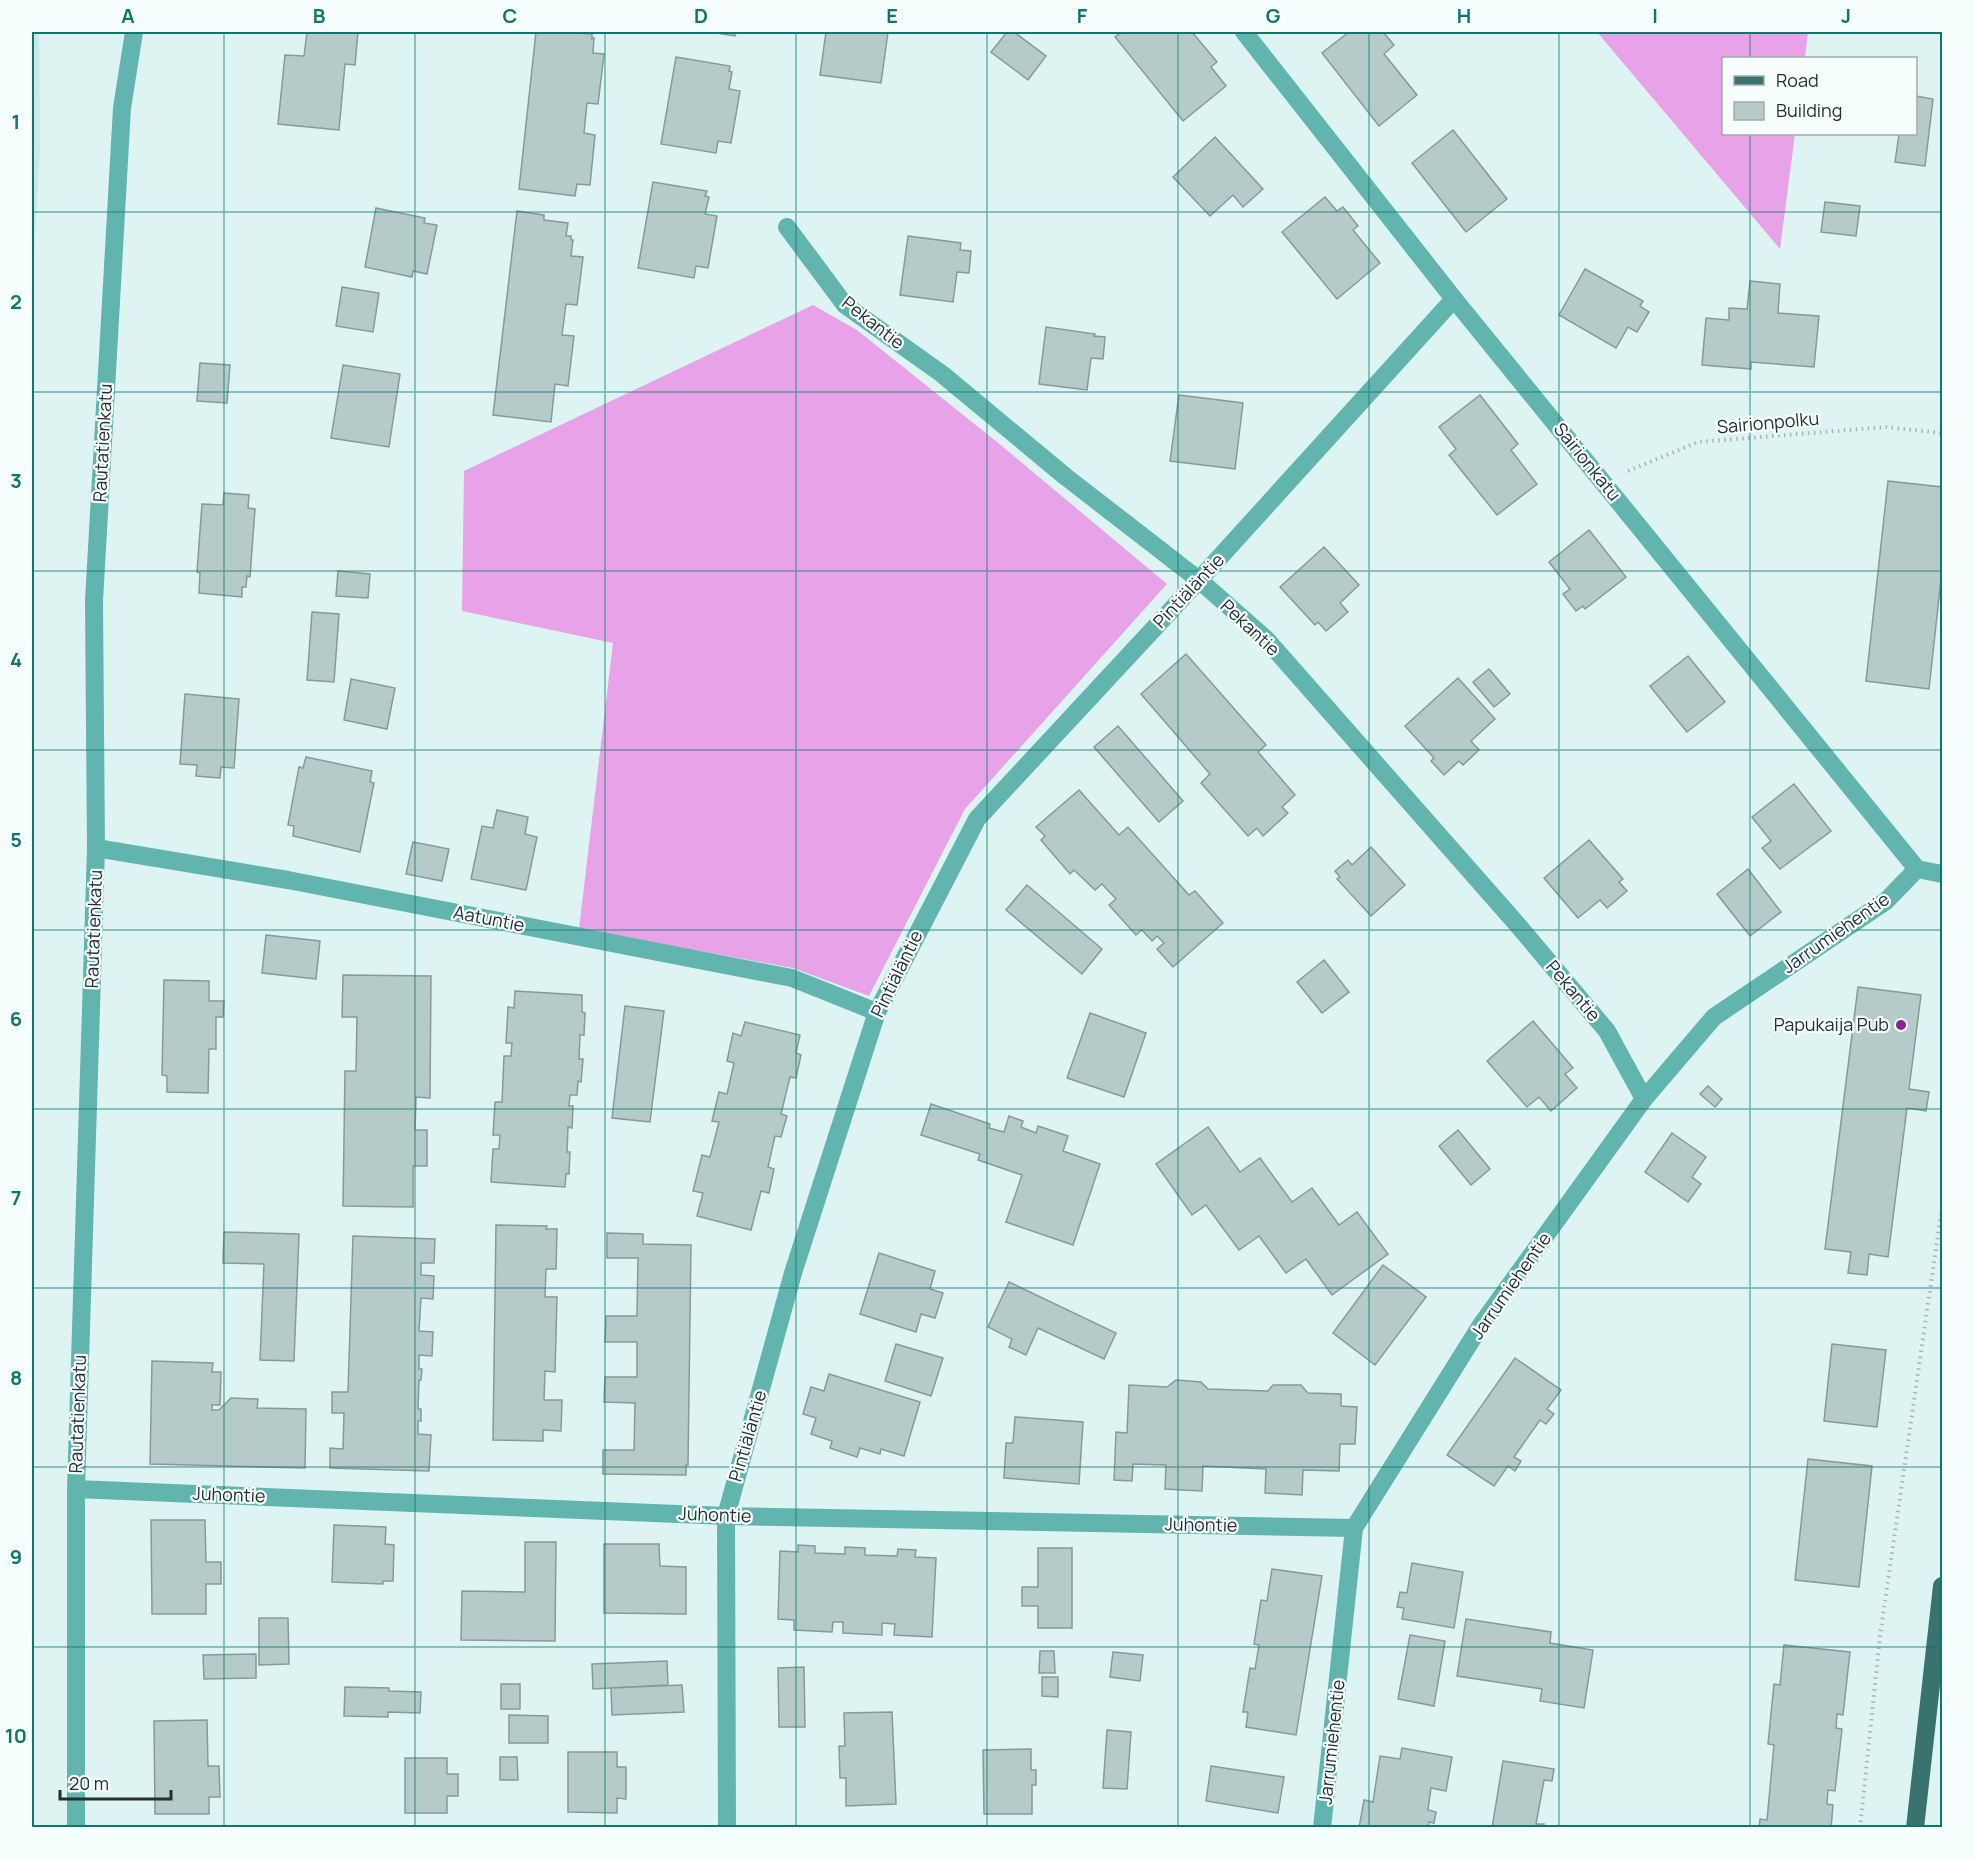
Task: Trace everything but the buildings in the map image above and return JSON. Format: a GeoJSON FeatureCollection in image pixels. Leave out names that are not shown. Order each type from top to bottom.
{"type":"FeatureCollection","features":[{"type":"Feature","properties":{"kind":"main road"},"geometry":{"type":"LineString","coordinates":[[1915,1827],[1942,1586]]}},
{"type":"Feature","properties":{"kind":"street","name":"Rautatienkatu"},"geometry":{"type":"LineString","coordinates":[[76,1827],[76,1489],[96,848],[94,601],[122,108],[134,32]]}},
{"type":"Feature","properties":{"kind":"street","name":"Sairionkatu"},"geometry":{"type":"LineString","coordinates":[[1244,32],[1454,299],[1917,869]]}},
{"type":"Feature","properties":{"kind":"street","name":"Pekantie"},"geometry":{"type":"LineString","coordinates":[[787,227],[845,305],[942,374],[1066,477],[1198,580],[1266,639],[1516,923],[1607,1031],[1644,1099]]}},
{"type":"Feature","properties":{"kind":"street","name":"Pintiäläntie"},"geometry":{"type":"LineString","coordinates":[[727,1827],[726,1516],[793,1273],[877,1012],[977,819],[1454,299]]}},
{"type":"Feature","properties":{"kind":"street","name":"Aatuntie"},"geometry":{"type":"LineString","coordinates":[[96,848],[288,880],[792,978],[877,1012]]}},
{"type":"Feature","properties":{"kind":"street"},"geometry":{"type":"LineString","coordinates":[[1917,869],[1942,874]]}},
{"type":"Feature","properties":{"kind":"street","name":"Jarrumiehentie"},"geometry":{"type":"LineString","coordinates":[[1322,1827],[1354,1528],[1481,1325],[1644,1099],[1714,1017],[1886,901],[1917,869]]}},
{"type":"Feature","properties":{"kind":"street","name":"Juhontie"},"geometry":{"type":"LineString","coordinates":[[76,1489],[726,1516],[1354,1528]]}},
{"type":"Feature","properties":{"kind":"path","name":"Sairionpolku"},"geometry":{"type":"LineString","coordinates":[[1602,481],[1698,442],[1886,427],[1942,433]]}},
{"type":"Feature","properties":{"kind":"path"},"geometry":{"type":"LineString","coordinates":[[1860,1827],[1880,1636],[1942,1207]]}},
{"type":"Feature","properties":{"kind":"shaded area"},"geometry":{"type":"Polygon","coordinates":[[[32,32],[39,32],[40,149],[32,291],[32,32]]]}},
{"type":"Feature","properties":{"kind":"shaded area"},"geometry":{"type":"Polygon","coordinates":[[[1597,32],[1808,32],[1805,57],[1722,57],[1722,135],[1795,135],[1780,249],[1597,32]]]}},
{"type":"Feature","properties":{"kind":"shaded area"},"geometry":{"type":"Polygon","coordinates":[[[813,305],[857,330],[997,442],[1167,584],[965,809],[869,996],[793,968],[579,929],[613,643],[462,611],[464,471],[813,305]]]}},
{"type":"Feature","properties":{"kind":"place","name":"Papukaija Pub"},"geometry":{"type":"Point","coordinates":[1901,1025]}}]}
